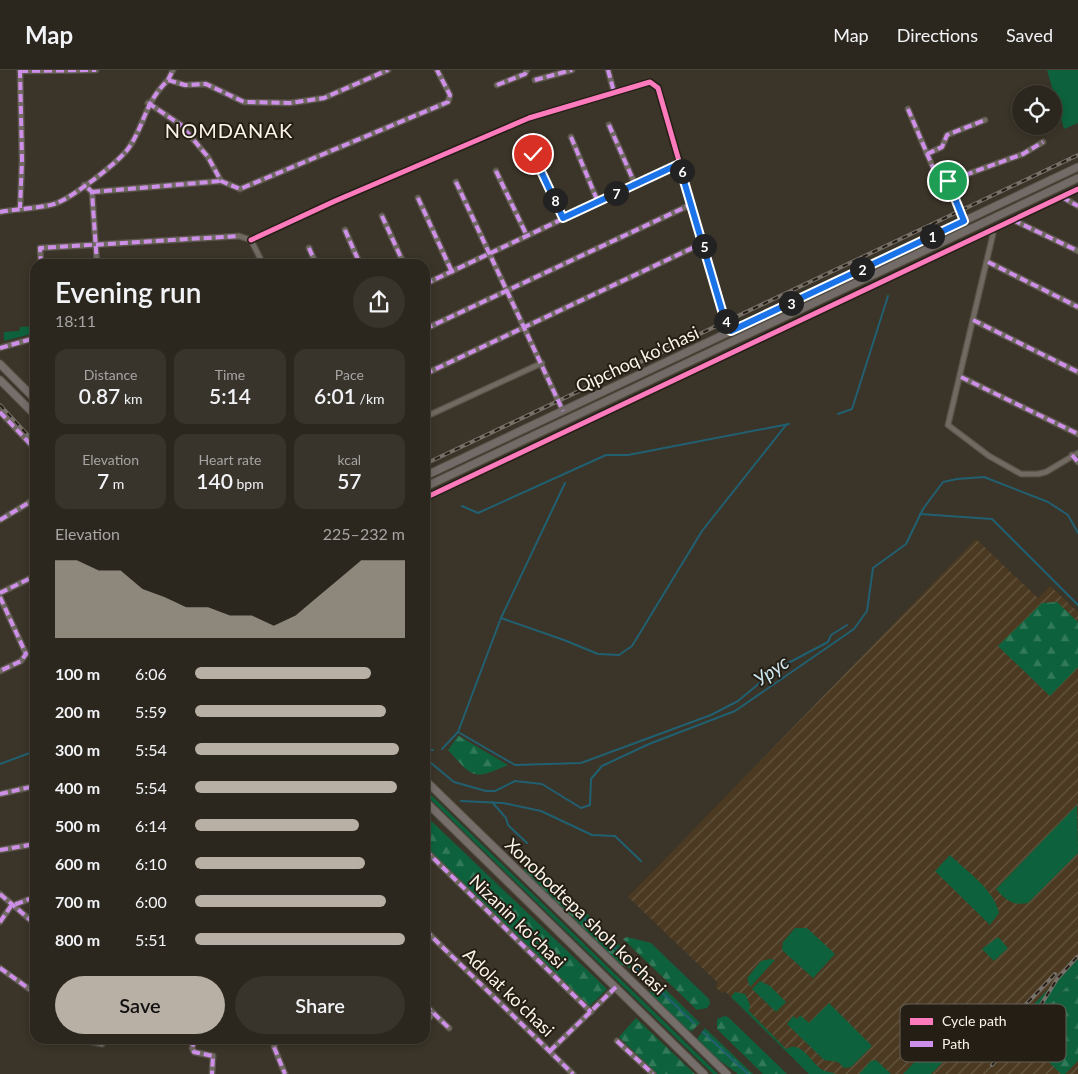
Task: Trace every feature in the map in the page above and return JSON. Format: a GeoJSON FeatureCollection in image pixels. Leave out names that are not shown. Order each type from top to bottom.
{"type":"FeatureCollection","features":[{"type":"Feature","properties":{"kind":"highway"},"geometry":{"type":"LineString","coordinates":[[0,364],[30,394]]}},
{"type":"Feature","properties":{"kind":"highway"},"geometry":{"type":"LineString","coordinates":[[0,380],[30,411]]}},
{"type":"Feature","properties":{"kind":"highway","name":"Xonobodtepa shoh ko'chasi"},"geometry":{"type":"LineString","coordinates":[[430,785],[727,1074]]}},
{"type":"Feature","properties":{"kind":"highway","name":"Xonobodtepa shoh ko'chasi"},"geometry":{"type":"LineString","coordinates":[[430,806],[704,1074]]}},
{"type":"Feature","properties":{"kind":"main road","name":"Qipchoq ko'chasi"},"geometry":{"type":"LineString","coordinates":[[430,474],[1078,167]]}},
{"type":"Feature","properties":{"kind":"main road","name":"Qipchoq ko'chasi"},"geometry":{"type":"LineString","coordinates":[[430,485],[1078,178]]}},
{"type":"Feature","properties":{"kind":"street"},"geometry":{"type":"LineString","coordinates":[[20,208],[22,160],[20,70],[96,70]]}},
{"type":"Feature","properties":{"kind":"street"},"geometry":{"type":"LineString","coordinates":[[0,212],[56,203],[84,185],[124,154],[131,145],[148,103],[168,80],[173,70]]}},
{"type":"Feature","properties":{"kind":"street"},"geometry":{"type":"LineString","coordinates":[[168,80],[185,85],[206,84],[244,102],[290,103],[324,98],[388,70]]}},
{"type":"Feature","properties":{"kind":"street"},"geometry":{"type":"LineString","coordinates":[[92,192],[221,181],[234,188],[246,188],[448,102],[450,95],[437,70]]}},
{"type":"Feature","properties":{"kind":"street"},"geometry":{"type":"LineString","coordinates":[[497,85],[525,74],[527,70]]}},
{"type":"Feature","properties":{"kind":"street"},"geometry":{"type":"LineString","coordinates":[[535,80],[572,70]]}},
{"type":"Feature","properties":{"kind":"street"},"geometry":{"type":"LineString","coordinates":[[608,70],[614,92]]}},
{"type":"Feature","properties":{"kind":"street"},"geometry":{"type":"LineString","coordinates":[[41,259],[40,248],[239,236],[251,240],[335,201],[529,118],[647,82],[656,85],[723,314],[731,331]]}},
{"type":"Feature","properties":{"kind":"street"},"geometry":{"type":"LineString","coordinates":[[148,103],[181,125],[208,157],[221,181]]}},
{"type":"Feature","properties":{"kind":"street"},"geometry":{"type":"LineString","coordinates":[[908,109],[940,184],[1023,154],[1043,142]]}},
{"type":"Feature","properties":{"kind":"street"},"geometry":{"type":"LineString","coordinates":[[927,154],[942,147],[947,135],[985,120]]}},
{"type":"Feature","properties":{"kind":"street"},"geometry":{"type":"LineString","coordinates":[[609,125],[635,184]]}},
{"type":"Feature","properties":{"kind":"street"},"geometry":{"type":"LineString","coordinates":[[571,137],[598,202]]}},
{"type":"Feature","properties":{"kind":"street"},"geometry":{"type":"LineString","coordinates":[[533,154],[563,218]]}},
{"type":"Feature","properties":{"kind":"street"},"geometry":{"type":"LineString","coordinates":[[430,282],[679,164]]}},
{"type":"Feature","properties":{"kind":"street"},"geometry":{"type":"LineString","coordinates":[[496,171],[526,236]]}},
{"type":"Feature","properties":{"kind":"street"},"geometry":{"type":"LineString","coordinates":[[948,181],[964,221]]}},
{"type":"Feature","properties":{"kind":"street"},"geometry":{"type":"LineString","coordinates":[[456,182],[563,410]]}},
{"type":"Feature","properties":{"kind":"street"},"geometry":{"type":"LineString","coordinates":[[84,185],[92,192],[97,259]]}},
{"type":"Feature","properties":{"kind":"street"},"geometry":{"type":"LineString","coordinates":[[430,496],[1078,190]]}},
{"type":"Feature","properties":{"kind":"street"},"geometry":{"type":"LineString","coordinates":[[1062,197],[1078,206]]}},
{"type":"Feature","properties":{"kind":"street"},"geometry":{"type":"LineString","coordinates":[[418,198],[452,272]]}},
{"type":"Feature","properties":{"kind":"street"},"geometry":{"type":"LineString","coordinates":[[430,327],[692,204]]}},
{"type":"Feature","properties":{"kind":"street"},"geometry":{"type":"LineString","coordinates":[[382,216],[402,259]]}},
{"type":"Feature","properties":{"kind":"street"},"geometry":{"type":"LineString","coordinates":[[1013,220],[1078,251]]}},
{"type":"Feature","properties":{"kind":"street"},"geometry":{"type":"LineString","coordinates":[[345,230],[358,259]]}},
{"type":"Feature","properties":{"kind":"street"},"geometry":{"type":"LineString","coordinates":[[992,230],[988,262],[948,423],[953,431],[989,456],[1021,474],[1046,472],[1078,452]]}},
{"type":"Feature","properties":{"kind":"street"},"geometry":{"type":"LineString","coordinates":[[251,240],[260,259]]}},
{"type":"Feature","properties":{"kind":"street"},"geometry":{"type":"LineString","coordinates":[[430,372],[703,243]]}},
{"type":"Feature","properties":{"kind":"street"},"geometry":{"type":"LineString","coordinates":[[309,248],[314,259]]}},
{"type":"Feature","properties":{"kind":"street"},"geometry":{"type":"LineString","coordinates":[[988,262],[1078,307]]}},
{"type":"Feature","properties":{"kind":"street"},"geometry":{"type":"LineString","coordinates":[[973,320],[1078,372]]}},
{"type":"Feature","properties":{"kind":"street"},"geometry":{"type":"LineString","coordinates":[[0,348],[30,339]]}},
{"type":"Feature","properties":{"kind":"street"},"geometry":{"type":"LineString","coordinates":[[430,415],[542,363]]}},
{"type":"Feature","properties":{"kind":"street"},"geometry":{"type":"LineString","coordinates":[[960,377],[1078,434]]}},
{"type":"Feature","properties":{"kind":"street"},"geometry":{"type":"LineString","coordinates":[[0,412],[30,444]]}},
{"type":"Feature","properties":{"kind":"street"},"geometry":{"type":"LineString","coordinates":[[1072,455],[1078,462]]}},
{"type":"Feature","properties":{"kind":"street"},"geometry":{"type":"LineString","coordinates":[[0,520],[30,502]]}},
{"type":"Feature","properties":{"kind":"street"},"geometry":{"type":"LineString","coordinates":[[0,593],[30,578]]}},
{"type":"Feature","properties":{"kind":"street"},"geometry":{"type":"LineString","coordinates":[[0,597],[26,654],[23,660],[0,671]]}},
{"type":"Feature","properties":{"kind":"street"},"geometry":{"type":"LineString","coordinates":[[0,794],[30,787]]}},
{"type":"Feature","properties":{"kind":"street"},"geometry":{"type":"LineString","coordinates":[[0,850],[30,845]]}},
{"type":"Feature","properties":{"kind":"street","name":"Nizanin ko'chasi"},"geometry":{"type":"LineString","coordinates":[[430,855],[591,1012]]}},
{"type":"Feature","properties":{"kind":"street"},"geometry":{"type":"LineString","coordinates":[[0,894],[11,906],[30,920]]}},
{"type":"Feature","properties":{"kind":"street"},"geometry":{"type":"LineString","coordinates":[[0,922],[11,906],[30,899]]}},
{"type":"Feature","properties":{"kind":"street","name":"Adolat ko'chasi"},"geometry":{"type":"LineString","coordinates":[[430,935],[550,1051],[570,1073]]}},
{"type":"Feature","properties":{"kind":"street"},"geometry":{"type":"LineString","coordinates":[[0,968],[30,989]]}},
{"type":"Feature","properties":{"kind":"street"},"geometry":{"type":"LineString","coordinates":[[550,1051],[616,987]]}},
{"type":"Feature","properties":{"kind":"street"},"geometry":{"type":"LineString","coordinates":[[430,1009],[449,1028]]}},
{"type":"Feature","properties":{"kind":"street"},"geometry":{"type":"LineString","coordinates":[[430,1016],[433,1012]]}},
{"type":"Feature","properties":{"kind":"street"},"geometry":{"type":"LineString","coordinates":[[618,1041],[653,1074]]}},
{"type":"Feature","properties":{"kind":"street"},"geometry":{"type":"LineString","coordinates":[[193,1044],[192,1048],[194,1052],[213,1056],[212,1074]]}},
{"type":"Feature","properties":{"kind":"street"},"geometry":{"type":"LineString","coordinates":[[275,1044],[274,1047],[285,1074]]}},
{"type":"Feature","properties":{"kind":"shaded area"},"geometry":{"type":"Polygon","coordinates":[[[976,539],[1038,598],[1050,586],[1078,612],[1078,1074],[809,1074],[725,991],[722,993],[715,987],[718,983],[628,897],[976,539]]]}},
{"type":"Feature","properties":{"kind":"green space"},"geometry":{"type":"Polygon","coordinates":[[[1047,70],[1078,70],[1078,123],[1064,129],[1062,122],[1062,85],[1051,85],[1047,70]]]}},
{"type":"Feature","properties":{"kind":"green space"},"geometry":{"type":"Polygon","coordinates":[[[30,326],[30,334],[4,341],[4,332],[19,331],[20,327],[30,326]]]}},
{"type":"Feature","properties":{"kind":"green space"},"geometry":{"type":"Polygon","coordinates":[[[1057,602],[1078,622],[1078,667],[1050,696],[998,646],[1042,603],[1057,602]]]}},
{"type":"Feature","properties":{"kind":"green space"},"geometry":{"type":"Polygon","coordinates":[[[458,736],[508,765],[488,773],[475,774],[469,771],[448,750],[458,736]]]}},
{"type":"Feature","properties":{"kind":"green space"},"geometry":{"type":"Polygon","coordinates":[[[430,794],[718,1074],[713,1074],[430,799],[430,794]]]}},
{"type":"Feature","properties":{"kind":"green space"},"geometry":{"type":"Polygon","coordinates":[[[1077,805],[1078,853],[1028,903],[1018,904],[1006,899],[996,889],[1077,805]]]}},
{"type":"Feature","properties":{"kind":"green space"},"geometry":{"type":"Polygon","coordinates":[[[430,820],[607,989],[589,1007],[430,851],[430,820]]]}},
{"type":"Feature","properties":{"kind":"green space"},"geometry":{"type":"Polygon","coordinates":[[[950,855],[986,888],[996,904],[999,913],[990,925],[935,871],[950,855]]]}},
{"type":"Feature","properties":{"kind":"green space"},"geometry":{"type":"Polygon","coordinates":[[[537,868],[545,873],[656,981],[649,988],[627,966],[621,965],[523,869],[537,868]]]}},
{"type":"Feature","properties":{"kind":"green space"},"geometry":{"type":"Polygon","coordinates":[[[795,928],[807,928],[835,954],[813,978],[782,950],[783,942],[795,928]]]}},
{"type":"Feature","properties":{"kind":"green space"},"geometry":{"type":"Polygon","coordinates":[[[627,937],[651,943],[709,999],[710,1004],[707,1008],[697,1010],[623,939],[627,937]]]}},
{"type":"Feature","properties":{"kind":"green space"},"geometry":{"type":"Polygon","coordinates":[[[998,937],[1008,948],[994,961],[982,949],[998,937]]]}},
{"type":"Feature","properties":{"kind":"green space"},"geometry":{"type":"Polygon","coordinates":[[[1078,959],[1078,975],[1050,1004],[1034,1004],[1078,959]]]}},
{"type":"Feature","properties":{"kind":"green space"},"geometry":{"type":"Polygon","coordinates":[[[775,960],[750,987],[747,978],[761,961],[775,960]]]}},
{"type":"Feature","properties":{"kind":"green space"},"geometry":{"type":"Polygon","coordinates":[[[1078,975],[1078,1061],[1065,1074],[1061,1074],[1049,1062],[1066,1062],[1066,1004],[1050,1004],[1078,975]]]}},
{"type":"Feature","properties":{"kind":"green space"},"geometry":{"type":"Polygon","coordinates":[[[760,981],[770,986],[786,1002],[776,1012],[752,989],[760,981]]]}},
{"type":"Feature","properties":{"kind":"green space"},"geometry":{"type":"Polygon","coordinates":[[[659,983],[700,1023],[692,1031],[688,1030],[649,992],[659,983]]]}},
{"type":"Feature","properties":{"kind":"green space"},"geometry":{"type":"Polygon","coordinates":[[[735,992],[745,994],[750,1005],[749,1011],[786,1049],[796,1047],[801,1049],[821,1069],[836,1074],[809,1074],[731,997],[735,992]]]}},
{"type":"Feature","properties":{"kind":"green space"},"geometry":{"type":"Polygon","coordinates":[[[829,1003],[872,1046],[851,1067],[844,1068],[838,1062],[824,1060],[787,1024],[793,1016],[797,1019],[800,1015],[809,1023],[829,1003]]]}},
{"type":"Feature","properties":{"kind":"green space"},"geometry":{"type":"Polygon","coordinates":[[[725,1016],[787,1074],[763,1074],[717,1029],[717,1019],[725,1016]]]}},
{"type":"Feature","properties":{"kind":"green space"},"geometry":{"type":"Polygon","coordinates":[[[636,1018],[695,1074],[657,1074],[619,1037],[636,1018]]]}},
{"type":"Feature","properties":{"kind":"green space"},"geometry":{"type":"Polygon","coordinates":[[[705,1028],[753,1074],[738,1074],[715,1057],[697,1039],[705,1028]]]}},
{"type":"Feature","properties":{"kind":"green space"},"geometry":{"type":"Polygon","coordinates":[[[876,1060],[891,1074],[859,1074],[871,1061],[876,1060]]]}},
{"type":"Feature","properties":{"kind":"green space"},"geometry":{"type":"Polygon","coordinates":[[[915,1062],[943,1062],[931,1074],[903,1074],[915,1062]]]}},
{"type":"Feature","properties":{"kind":"waterway"},"geometry":{"type":"LineString","coordinates":[[838,414],[852,409],[888,296]]}},
{"type":"Feature","properties":{"kind":"waterway"},"geometry":{"type":"LineString","coordinates":[[462,506],[478,513],[606,455],[628,455],[789,424]]}},
{"type":"Feature","properties":{"kind":"waterway"},"geometry":{"type":"LineString","coordinates":[[501,618],[598,654],[619,655],[632,646],[702,531],[786,425]]}},
{"type":"Feature","properties":{"kind":"waterway","name":"Урус"},"geometry":{"type":"LineString","coordinates":[[430,762],[454,782],[486,791],[495,791],[515,781],[542,784],[581,808],[590,805],[591,779],[602,766],[649,744],[735,711],[854,629],[867,611],[873,568],[906,544],[923,509],[943,482],[984,477],[1048,502],[1068,515],[1078,533]]}},
{"type":"Feature","properties":{"kind":"waterway"},"geometry":{"type":"LineString","coordinates":[[442,749],[458,732],[501,618],[565,483]]}},
{"type":"Feature","properties":{"kind":"waterway"},"geometry":{"type":"LineString","coordinates":[[920,514],[992,519],[1078,605]]}},
{"type":"Feature","properties":{"kind":"waterway"},"geometry":{"type":"LineString","coordinates":[[458,732],[515,765],[581,763],[711,715],[738,701],[775,670],[828,642],[831,635],[847,625]]}},
{"type":"Feature","properties":{"kind":"waterway","name":"Урус"},"geometry":{"type":"LineString","coordinates":[[0,764],[30,753]]}},
{"type":"Feature","properties":{"kind":"waterway"},"geometry":{"type":"LineString","coordinates":[[461,801],[503,803],[541,811],[592,835],[615,836],[641,861]]}},
{"type":"Feature","properties":{"kind":"waterway"},"geometry":{"type":"LineString","coordinates":[[492,802],[506,818],[508,825],[527,843]]}},
{"type":"Feature","properties":{"kind":"waterway"},"geometry":{"type":"LineString","coordinates":[[519,852],[524,860]]}},
{"type":"Feature","properties":{"kind":"waterway"},"geometry":{"type":"LineString","coordinates":[[536,872],[694,1023]]}},
{"type":"Feature","properties":{"kind":"waterway"},"geometry":{"type":"LineString","coordinates":[[703,1032],[748,1074]]}},
{"type":"Feature","properties":{"kind":"railway"},"geometry":{"type":"LineString","coordinates":[[430,462],[1078,155]]}},
{"type":"Feature","properties":{"kind":"railway"},"geometry":{"type":"LineString","coordinates":[[0,405],[30,438]]}},
{"type":"Feature","properties":{"kind":"railway"},"geometry":{"type":"LineString","coordinates":[[1041,1004],[1057,979],[1077,957]]}},
{"type":"Feature","properties":{"kind":"railway"},"geometry":{"type":"LineString","coordinates":[[1026,1004],[1055,974]]}},
{"type":"Feature","properties":{"kind":"railway"},"geometry":{"type":"LineString","coordinates":[[992,1065],[995,1062]]}},
{"type":"Feature","properties":{"kind":"marked path"},"geometry":{"type":"LineString","coordinates":[[20,70],[22,160],[20,208]]}},
{"type":"Feature","properties":{"kind":"marked path"},"geometry":{"type":"LineString","coordinates":[[20,71],[96,70]]}},
{"type":"Feature","properties":{"kind":"marked path"},"geometry":{"type":"LineString","coordinates":[[168,80],[173,70]]}},
{"type":"Feature","properties":{"kind":"marked path"},"geometry":{"type":"LineString","coordinates":[[0,212],[57,203],[96,177],[117,160],[130,146],[154,97],[168,80],[185,85],[206,84],[244,102],[290,103],[324,98],[388,70]]}},
{"type":"Feature","properties":{"kind":"marked path"},"geometry":{"type":"LineString","coordinates":[[148,103],[181,125],[208,157],[221,181],[240,189],[448,102],[450,95],[437,70]]}},
{"type":"Feature","properties":{"kind":"marked path"},"geometry":{"type":"LineString","coordinates":[[497,85],[525,74],[527,70]]}},
{"type":"Feature","properties":{"kind":"marked path"},"geometry":{"type":"LineString","coordinates":[[535,80],[572,70]]}},
{"type":"Feature","properties":{"kind":"marked path"},"geometry":{"type":"LineString","coordinates":[[608,70],[614,92]]}},
{"type":"Feature","properties":{"kind":"marked path"},"geometry":{"type":"LineString","coordinates":[[908,109],[940,184],[1023,154],[1043,142]]}},
{"type":"Feature","properties":{"kind":"marked path"},"geometry":{"type":"LineString","coordinates":[[927,154],[942,147],[947,135],[985,120]]}},
{"type":"Feature","properties":{"kind":"marked path"},"geometry":{"type":"LineString","coordinates":[[609,125],[635,184]]}},
{"type":"Feature","properties":{"kind":"marked path"},"geometry":{"type":"LineString","coordinates":[[571,137],[598,202]]}},
{"type":"Feature","properties":{"kind":"marked path"},"geometry":{"type":"LineString","coordinates":[[533,154],[563,218]]}},
{"type":"Feature","properties":{"kind":"marked path"},"geometry":{"type":"LineString","coordinates":[[430,282],[679,164]]}},
{"type":"Feature","properties":{"kind":"marked path"},"geometry":{"type":"LineString","coordinates":[[496,171],[527,236]]}},
{"type":"Feature","properties":{"kind":"marked path"},"geometry":{"type":"LineString","coordinates":[[92,192],[221,181]]}},
{"type":"Feature","properties":{"kind":"marked path"},"geometry":{"type":"LineString","coordinates":[[948,181],[964,221]]}},
{"type":"Feature","properties":{"kind":"marked path"},"geometry":{"type":"LineString","coordinates":[[456,182],[563,411]]}},
{"type":"Feature","properties":{"kind":"marked path"},"geometry":{"type":"LineString","coordinates":[[88,188],[92,192],[97,259]]}},
{"type":"Feature","properties":{"kind":"marked path"},"geometry":{"type":"LineString","coordinates":[[1062,197],[1078,206]]}},
{"type":"Feature","properties":{"kind":"marked path"},"geometry":{"type":"LineString","coordinates":[[418,198],[452,272]]}},
{"type":"Feature","properties":{"kind":"marked path"},"geometry":{"type":"LineString","coordinates":[[430,327],[692,204]]}},
{"type":"Feature","properties":{"kind":"marked path"},"geometry":{"type":"LineString","coordinates":[[382,216],[402,259]]}},
{"type":"Feature","properties":{"kind":"marked path"},"geometry":{"type":"LineString","coordinates":[[1013,220],[1078,251]]}},
{"type":"Feature","properties":{"kind":"marked path"},"geometry":{"type":"LineString","coordinates":[[345,230],[358,259]]}},
{"type":"Feature","properties":{"kind":"marked path"},"geometry":{"type":"LineString","coordinates":[[41,259],[40,248],[239,236]]}},
{"type":"Feature","properties":{"kind":"marked path"},"geometry":{"type":"LineString","coordinates":[[430,372],[703,243]]}},
{"type":"Feature","properties":{"kind":"marked path"},"geometry":{"type":"LineString","coordinates":[[309,248],[314,259]]}},
{"type":"Feature","properties":{"kind":"marked path"},"geometry":{"type":"LineString","coordinates":[[988,262],[1078,307]]}},
{"type":"Feature","properties":{"kind":"marked path"},"geometry":{"type":"LineString","coordinates":[[973,320],[1078,372]]}},
{"type":"Feature","properties":{"kind":"marked path"},"geometry":{"type":"LineString","coordinates":[[0,348],[30,339]]}},
{"type":"Feature","properties":{"kind":"marked path"},"geometry":{"type":"LineString","coordinates":[[961,377],[1078,434]]}},
{"type":"Feature","properties":{"kind":"marked path"},"geometry":{"type":"LineString","coordinates":[[0,412],[30,444]]}},
{"type":"Feature","properties":{"kind":"marked path"},"geometry":{"type":"LineString","coordinates":[[1072,455],[1078,462]]}},
{"type":"Feature","properties":{"kind":"marked path"},"geometry":{"type":"LineString","coordinates":[[0,520],[30,502]]}},
{"type":"Feature","properties":{"kind":"marked path"},"geometry":{"type":"LineString","coordinates":[[0,593],[30,578]]}},
{"type":"Feature","properties":{"kind":"marked path"},"geometry":{"type":"LineString","coordinates":[[0,597],[26,654],[21,661],[0,671]]}},
{"type":"Feature","properties":{"kind":"marked path"},"geometry":{"type":"LineString","coordinates":[[0,794],[30,787]]}},
{"type":"Feature","properties":{"kind":"marked path"},"geometry":{"type":"LineString","coordinates":[[0,850],[30,845]]}},
{"type":"Feature","properties":{"kind":"marked path"},"geometry":{"type":"LineString","coordinates":[[430,855],[591,1012]]}},
{"type":"Feature","properties":{"kind":"marked path"},"geometry":{"type":"LineString","coordinates":[[0,894],[30,920]]}},
{"type":"Feature","properties":{"kind":"marked path"},"geometry":{"type":"LineString","coordinates":[[0,922],[11,906],[30,899]]}},
{"type":"Feature","properties":{"kind":"marked path"},"geometry":{"type":"LineString","coordinates":[[430,935],[573,1074]]}},
{"type":"Feature","properties":{"kind":"marked path"},"geometry":{"type":"LineString","coordinates":[[0,968],[30,989]]}},
{"type":"Feature","properties":{"kind":"marked path"},"geometry":{"type":"LineString","coordinates":[[550,1051],[616,987]]}},
{"type":"Feature","properties":{"kind":"marked path"},"geometry":{"type":"LineString","coordinates":[[430,1010],[449,1028]]}},
{"type":"Feature","properties":{"kind":"marked path"},"geometry":{"type":"LineString","coordinates":[[430,1017],[433,1013]]}},
{"type":"Feature","properties":{"kind":"marked path"},"geometry":{"type":"LineString","coordinates":[[617,1041],[653,1074]]}},
{"type":"Feature","properties":{"kind":"marked path"},"geometry":{"type":"LineString","coordinates":[[193,1044],[192,1048],[194,1052],[213,1056],[212,1074]]}},
{"type":"Feature","properties":{"kind":"marked path"},"geometry":{"type":"LineString","coordinates":[[275,1044],[274,1047],[285,1074]]}},
{"type":"Feature","properties":{"kind":"cycle path"},"geometry":{"type":"LineString","coordinates":[[251,240],[335,201],[529,118],[650,82],[658,88],[723,314],[731,331]]}},
{"type":"Feature","properties":{"kind":"cycle path"},"geometry":{"type":"LineString","coordinates":[[430,496],[1078,189]]}},
{"type":"Feature","properties":{"kind":"district","name":"NOMDANAK"},"geometry":{"type":"Point","coordinates":[229,130]}},
{"type":"Feature","properties":{"kind":"route"},"geometry":{"type":"LineString","coordinates":[[533,154],[563,218],[679,164],[723,314],[731,331],[964,221],[948,181]]}}]}
